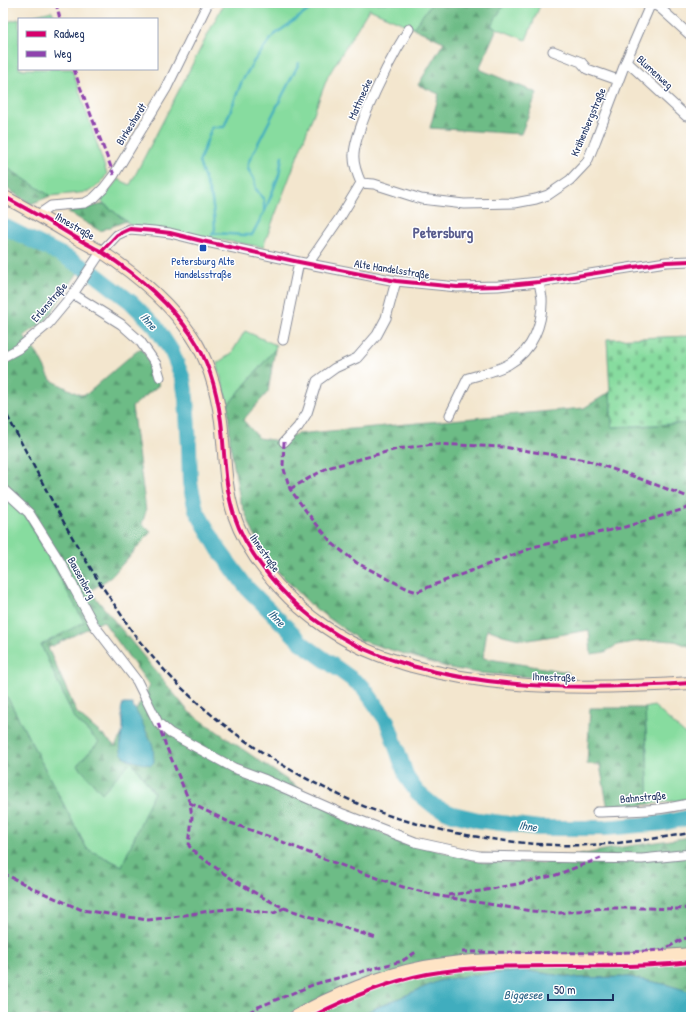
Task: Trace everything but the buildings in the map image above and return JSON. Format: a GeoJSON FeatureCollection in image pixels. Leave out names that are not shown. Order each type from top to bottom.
{"type":"FeatureCollection","features":[{"type":"Feature","properties":{"kind":"main road","name":"Ihnestraße"},"geometry":{"type":"LineString","coordinates":[[3,196],[38,215],[99,255],[125,268],[164,301],[194,338],[212,378],[221,421],[225,474],[229,496],[234,516],[242,536],[270,577],[289,598],[308,615],[331,631],[376,654],[461,678],[567,687],[655,686],[691,683]]}},
{"type":"Feature","properties":{"kind":"main road"},"geometry":{"type":"LineString","coordinates":[[295,1017],[308,1009],[349,990],[388,976],[426,967],[484,960],[607,959],[691,954]]}},
{"type":"Feature","properties":{"kind":"street","name":"Birkeshardt"},"geometry":{"type":"LineString","coordinates":[[38,215],[50,206],[85,203],[94,198],[104,188],[114,175],[166,89],[208,3]]}},
{"type":"Feature","properties":{"kind":"street"},"geometry":{"type":"LineString","coordinates":[[652,3],[660,8],[691,36]]}},
{"type":"Feature","properties":{"kind":"street","name":"Krähenbergstraße"},"geometry":{"type":"LineString","coordinates":[[361,183],[374,184],[421,199],[464,204],[515,203],[548,195],[570,180],[587,162],[618,80],[652,3]]}},
{"type":"Feature","properties":{"kind":"street","name":"Mattmecke"},"geometry":{"type":"LineString","coordinates":[[361,183],[356,170],[354,154],[358,132],[394,53],[409,29]]}},
{"type":"Feature","properties":{"kind":"street"},"geometry":{"type":"LineString","coordinates":[[553,51],[581,62],[587,69],[618,80]]}},
{"type":"Feature","properties":{"kind":"street","name":"Blumenweg"},"geometry":{"type":"LineString","coordinates":[[626,62],[686,116]]}},
{"type":"Feature","properties":{"kind":"street"},"geometry":{"type":"LineString","coordinates":[[283,340],[304,263],[341,216],[361,183]]}},
{"type":"Feature","properties":{"kind":"street","name":"Alte Handelsstraße"},"geometry":{"type":"LineString","coordinates":[[99,255],[117,235],[130,230],[154,231],[170,233],[304,263],[396,281],[457,287],[498,286],[540,282],[666,262],[691,261]]}},
{"type":"Feature","properties":{"kind":"street","name":"Erlenstraße"},"geometry":{"type":"LineString","coordinates":[[3,357],[18,349],[48,324],[74,294],[99,255]]}},
{"type":"Feature","properties":{"kind":"street"},"geometry":{"type":"LineString","coordinates":[[284,442],[298,427],[307,413],[317,382],[335,368],[357,358],[377,335],[386,318],[396,281]]}},
{"type":"Feature","properties":{"kind":"street"},"geometry":{"type":"LineString","coordinates":[[450,414],[468,378],[490,372],[510,364],[523,353],[533,341],[541,314],[542,298],[540,282]]}},
{"type":"Feature","properties":{"kind":"street"},"geometry":{"type":"LineString","coordinates":[[74,294],[121,324],[140,342],[156,364],[160,377]]}},
{"type":"Feature","properties":{"kind":"street","name":"Bausenberg"},"geometry":{"type":"LineString","coordinates":[[3,489],[29,513],[60,562],[94,624],[137,681],[158,723],[170,733],[234,768],[266,780],[343,814],[415,842],[479,856],[642,859],[691,854]]}},
{"type":"Feature","properties":{"kind":"street","name":"Bahnstraße"},"geometry":{"type":"LineString","coordinates":[[597,812],[632,811],[691,803]]}},
{"type":"Feature","properties":{"kind":"green space"},"geometry":{"type":"Polygon","coordinates":[[[224,3],[432,3],[413,28],[369,9],[328,76],[263,247],[130,225],[101,201],[118,179],[130,185],[224,3]]]}},
{"type":"Feature","properties":{"kind":"green space"},"geometry":{"type":"Polygon","coordinates":[[[432,3],[505,3],[491,26],[497,28],[479,69],[537,93],[521,134],[430,128],[439,94],[418,85],[444,42],[413,28],[432,3]]]}},
{"type":"Feature","properties":{"kind":"green space"},"geometry":{"type":"Polygon","coordinates":[[[505,3],[541,3],[526,40],[491,26],[505,3]]]}},
{"type":"Feature","properties":{"kind":"green space"},"geometry":{"type":"Polygon","coordinates":[[[52,11],[55,18],[24,18],[52,11]]]}},
{"type":"Feature","properties":{"kind":"green space"},"geometry":{"type":"Polygon","coordinates":[[[18,19],[18,70],[72,70],[107,174],[100,184],[88,192],[50,196],[3,165],[3,23],[18,19]]]}},
{"type":"Feature","properties":{"kind":"green space"},"geometry":{"type":"Polygon","coordinates":[[[3,165],[50,196],[31,204],[3,186],[3,165]]]}},
{"type":"Feature","properties":{"kind":"green space"},"geometry":{"type":"Polygon","coordinates":[[[104,204],[126,221],[100,231],[68,212],[104,204]]]}},
{"type":"Feature","properties":{"kind":"green space"},"geometry":{"type":"Polygon","coordinates":[[[3,230],[79,271],[46,320],[24,336],[38,355],[51,380],[80,395],[87,394],[141,348],[152,365],[159,385],[132,407],[146,511],[142,524],[151,532],[111,577],[90,591],[189,712],[339,816],[408,843],[486,863],[544,863],[609,849],[691,837],[691,992],[668,985],[629,977],[576,978],[527,971],[472,975],[439,981],[355,1017],[3,1017],[3,689],[87,849],[122,866],[154,792],[131,761],[102,793],[77,765],[99,742],[74,718],[41,645],[84,622],[26,516],[3,496],[3,230]],[[103,621],[48,648],[77,713],[115,746],[150,686],[103,621]]]}},
{"type":"Feature","properties":{"kind":"green space"},"geometry":{"type":"Polygon","coordinates":[[[245,331],[276,345],[275,349],[228,405],[217,363],[231,354],[245,331]]]}},
{"type":"Feature","properties":{"kind":"green space"},"geometry":{"type":"Polygon","coordinates":[[[691,336],[691,423],[612,427],[607,339],[691,336]]]}},
{"type":"Feature","properties":{"kind":"green space"},"geometry":{"type":"Polygon","coordinates":[[[275,349],[268,392],[243,420],[259,438],[278,441],[297,434],[584,408],[610,392],[612,427],[691,423],[691,647],[675,641],[659,640],[617,645],[605,652],[591,654],[589,630],[529,640],[503,635],[487,629],[483,658],[568,672],[571,680],[478,673],[450,668],[359,640],[312,606],[274,568],[260,549],[240,500],[230,443],[228,405],[275,349]]]}},
{"type":"Feature","properties":{"kind":"green space"},"geometry":{"type":"Polygon","coordinates":[[[3,496],[26,516],[85,623],[41,645],[74,718],[99,742],[131,760],[154,793],[122,866],[87,849],[3,689],[3,496]]]}},
{"type":"Feature","properties":{"kind":"green space"},"geometry":{"type":"Polygon","coordinates":[[[654,706],[687,736],[691,732],[691,755],[687,760],[691,764],[691,799],[649,804],[645,708],[654,706]]]}},
{"type":"Feature","properties":{"kind":"green space"},"geometry":{"type":"Polygon","coordinates":[[[590,708],[645,708],[649,804],[608,809],[600,765],[587,764],[590,708]]]}},
{"type":"Feature","properties":{"kind":"water"},"geometry":{"type":"Polygon","coordinates":[[[123,704],[132,704],[141,720],[153,747],[154,762],[151,765],[133,761],[122,754],[120,745],[123,725],[121,709],[123,704]]]}},
{"type":"Feature","properties":{"kind":"water","name":"Biggesee"},"geometry":{"type":"Polygon","coordinates":[[[527,971],[576,978],[629,977],[668,985],[691,992],[691,1017],[355,1017],[439,981],[472,975],[527,971]]]}},
{"type":"Feature","properties":{"kind":"waterway"},"geometry":{"type":"LineString","coordinates":[[212,235],[215,229],[212,200],[199,162],[212,127],[224,127],[242,81],[254,61],[274,35],[318,3]]}},
{"type":"Feature","properties":{"kind":"waterway"},"geometry":{"type":"LineString","coordinates":[[213,233],[252,235],[264,212],[264,200],[256,189],[254,179],[248,169],[248,163],[299,63]]}},
{"type":"Feature","properties":{"kind":"waterway"},"geometry":{"type":"LineString","coordinates":[[265,211],[279,175],[282,156]]}},
{"type":"Feature","properties":{"kind":"waterway","name":"Ihne"},"geometry":{"type":"LineString","coordinates":[[3,226],[64,256],[96,275],[131,302],[155,326],[172,352],[183,379],[186,398],[190,483],[196,510],[219,550],[247,588],[303,644],[363,687],[387,721],[407,778],[417,792],[434,806],[453,814],[478,820],[539,828],[604,828],[663,823],[691,817]]}},
{"type":"Feature","properties":{"kind":"railway"},"geometry":{"type":"LineString","coordinates":[[3,408],[82,554],[141,643],[165,671],[209,712],[232,731],[282,765],[308,780],[376,811],[441,830],[486,838],[554,845],[588,845],[691,833]]}},
{"type":"Feature","properties":{"kind":"marked path"},"geometry":{"type":"LineString","coordinates":[[56,3],[60,18]]}},
{"type":"Feature","properties":{"kind":"marked path"},"geometry":{"type":"LineString","coordinates":[[74,70],[114,175]]}},
{"type":"Feature","properties":{"kind":"marked path"},"geometry":{"type":"LineString","coordinates":[[284,442],[283,466],[290,489],[333,544],[357,563],[408,589],[417,592],[537,546],[625,527],[691,507]]}},
{"type":"Feature","properties":{"kind":"marked path"},"geometry":{"type":"LineString","coordinates":[[290,489],[327,468],[397,449],[434,444],[503,447],[586,460],[691,498]]}},
{"type":"Feature","properties":{"kind":"marked path"},"geometry":{"type":"LineString","coordinates":[[158,723],[190,803],[192,817],[189,846],[199,856],[232,879],[284,908],[376,938]]}},
{"type":"Feature","properties":{"kind":"marked path"},"geometry":{"type":"LineString","coordinates":[[190,803],[231,823],[324,859],[403,887],[439,896],[531,911],[559,913],[604,908],[691,908]]}},
{"type":"Feature","properties":{"kind":"marked path"},"geometry":{"type":"LineString","coordinates":[[448,895],[481,891],[556,875],[601,858]]}},
{"type":"Feature","properties":{"kind":"marked path"},"geometry":{"type":"LineString","coordinates":[[3,873],[32,888],[82,910],[148,920],[238,908],[274,913],[284,908]]}},
{"type":"Feature","properties":{"kind":"marked path"},"geometry":{"type":"LineString","coordinates":[[462,952],[611,953],[663,950],[683,939],[691,937]]}},
{"type":"Feature","properties":{"kind":"marked path"},"geometry":{"type":"LineString","coordinates":[[242,1017],[256,1008],[315,984],[402,961],[416,952]]}},
{"type":"Feature","properties":{"kind":"cycle path"},"geometry":{"type":"LineString","coordinates":[[3,196],[102,252],[128,270],[163,301],[192,336],[208,366],[215,388],[221,421],[228,492],[234,515],[242,535],[265,571],[279,587],[300,608],[324,626],[349,642],[385,657],[412,666],[480,680],[515,684],[586,687],[691,683]]}},
{"type":"Feature","properties":{"kind":"cycle path"},"geometry":{"type":"LineString","coordinates":[[101,252],[117,235],[130,229],[154,231],[170,233],[299,262],[396,281],[457,287],[498,286],[539,282],[666,262],[691,261]]}},
{"type":"Feature","properties":{"kind":"cycle path"},"geometry":{"type":"LineString","coordinates":[[311,1017],[339,1003],[382,986],[412,977],[446,971],[503,967],[621,966],[691,962]]}},
{"type":"Feature","properties":{"kind":"place","name":"Petersburg Alte Handelsstraße"},"geometry":{"type":"Point","coordinates":[203,248]}},
{"type":"Feature","properties":{"kind":"district","name":"Petersburg"},"geometry":{"type":"Point","coordinates":[443,232]}}]}
